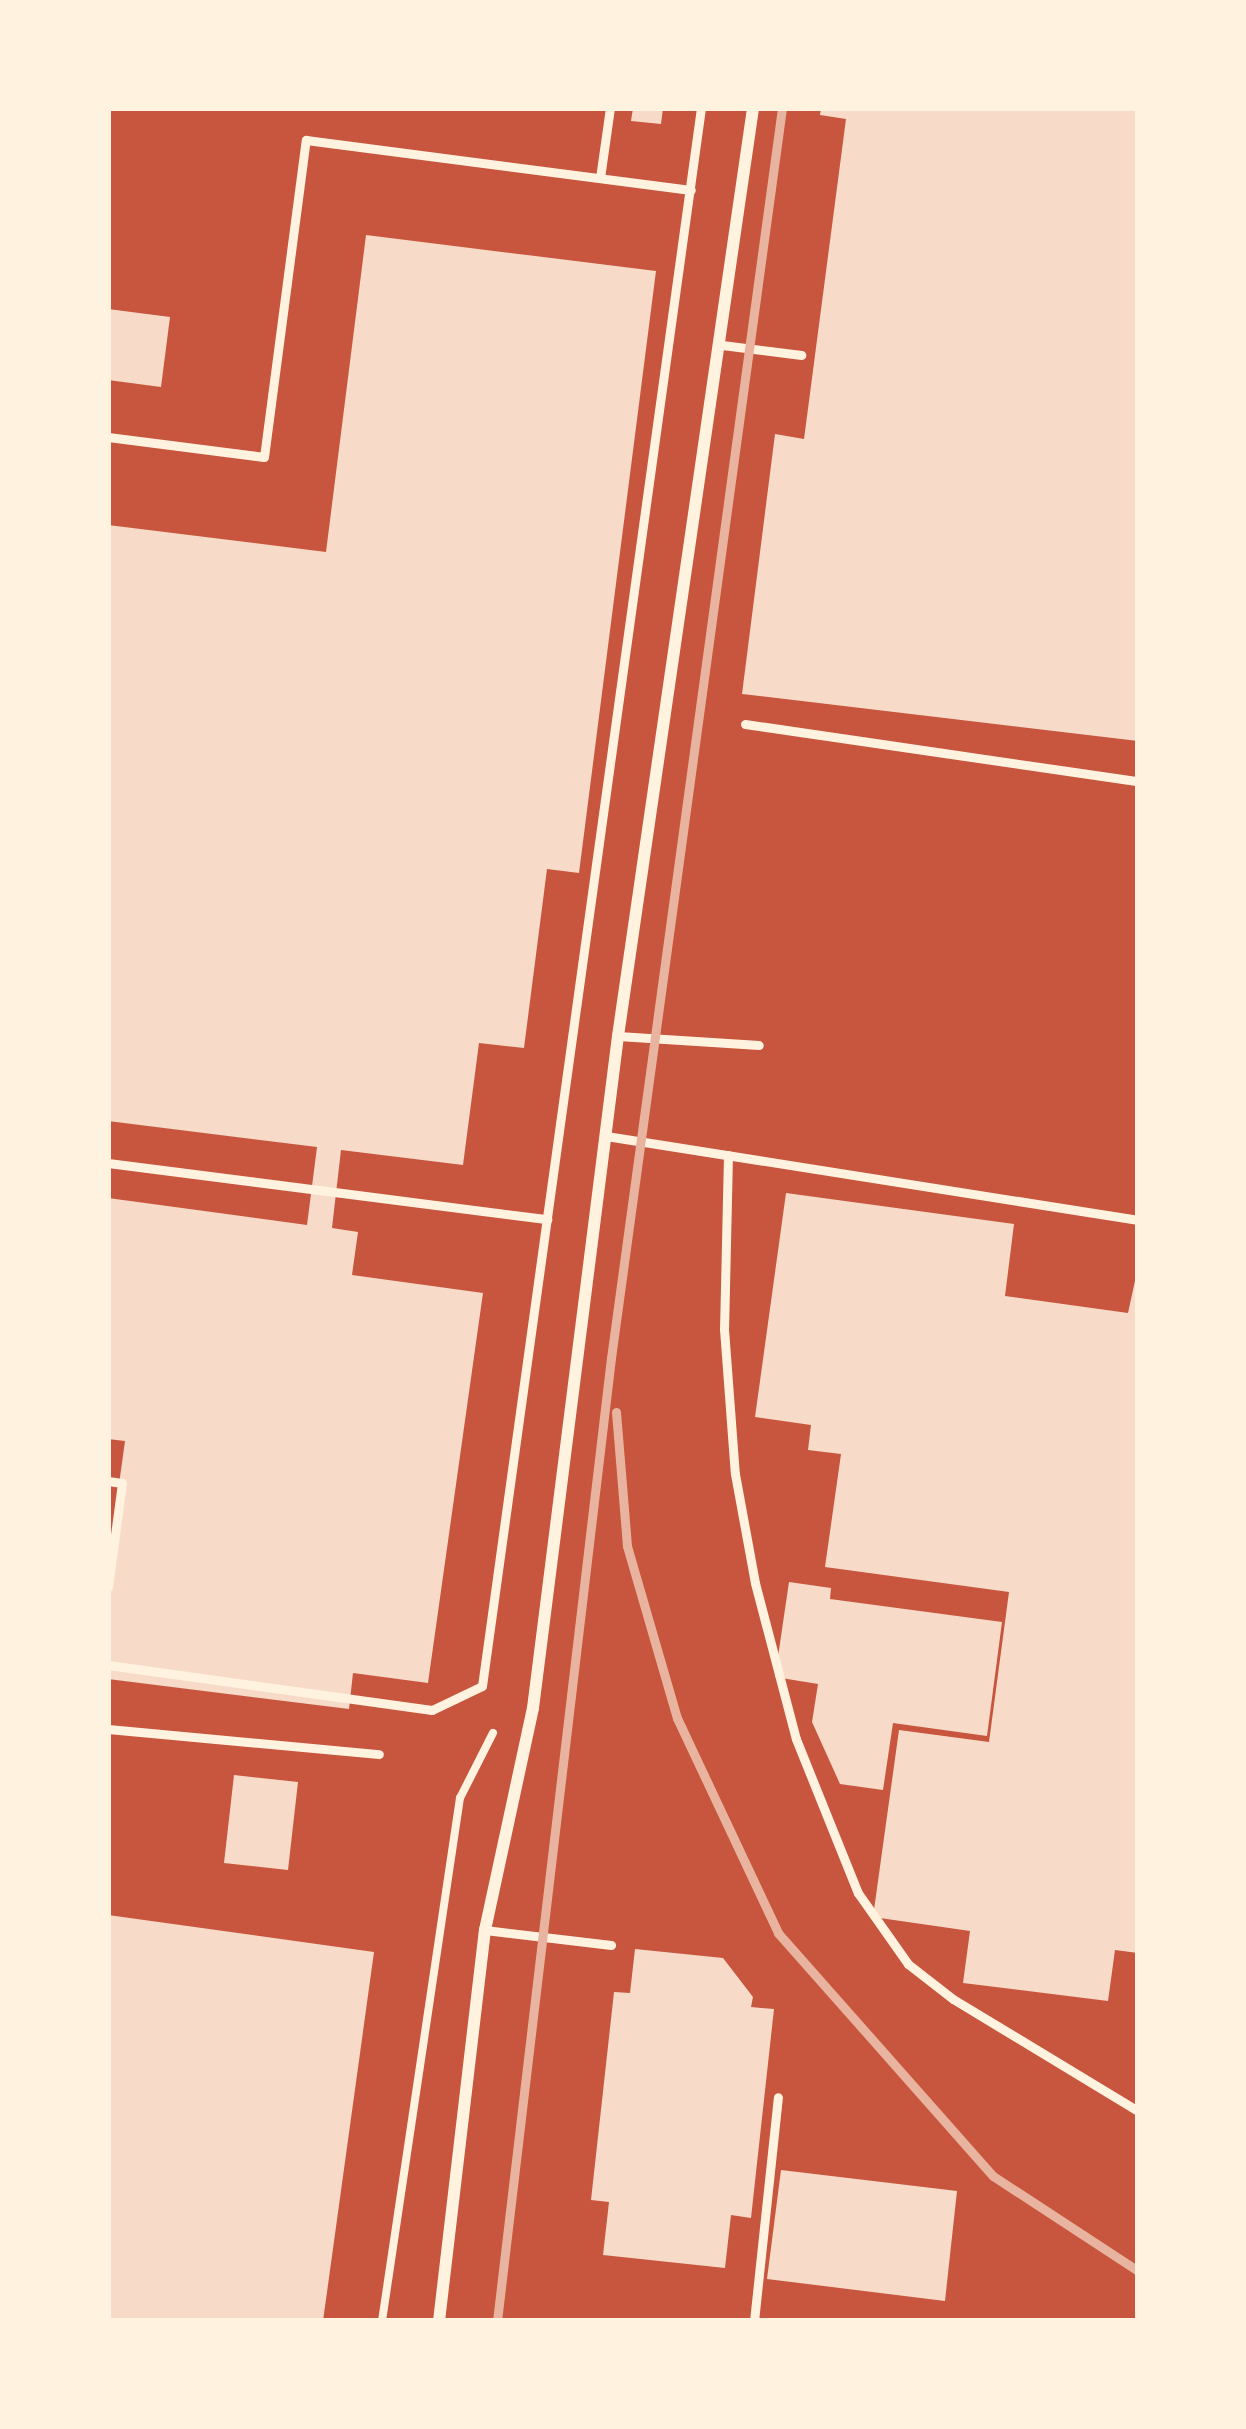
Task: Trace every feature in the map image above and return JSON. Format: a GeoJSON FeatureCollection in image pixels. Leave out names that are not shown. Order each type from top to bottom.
{"type":"FeatureCollection","features":[{"type":"Feature","properties":{"kind":"street"},"geometry":{"type":"LineString","coordinates":[[440,2321],[485,1930],[533,1708],[618,1036],[753,108]]}},
{"type":"Feature","properties":{"kind":"lane"},"geometry":{"type":"LineString","coordinates":[[600,178],[610,108]]}},
{"type":"Feature","properties":{"kind":"lane"},"geometry":{"type":"LineString","coordinates":[[108,1665],[432,1710],[482,1686],[701,108]]}},
{"type":"Feature","properties":{"kind":"lane"},"geometry":{"type":"LineString","coordinates":[[108,437],[264,457],[306,140],[691,190]]}},
{"type":"Feature","properties":{"kind":"lane"},"geometry":{"type":"LineString","coordinates":[[722,345],[801,355]]}},
{"type":"Feature","properties":{"kind":"lane"},"geometry":{"type":"LineString","coordinates":[[745,724],[1138,781]]}},
{"type":"Feature","properties":{"kind":"lane"},"geometry":{"type":"LineString","coordinates":[[618,1036],[759,1045]]}},
{"type":"Feature","properties":{"kind":"lane"},"geometry":{"type":"LineString","coordinates":[[606,1136],[1138,1220]]}},
{"type":"Feature","properties":{"kind":"lane"},"geometry":{"type":"LineString","coordinates":[[728,1155],[724,1329],[735,1474],[755,1582],[796,1739],[857,1894],[908,1964],[953,1999],[1138,2111]]}},
{"type":"Feature","properties":{"kind":"lane"},"geometry":{"type":"LineString","coordinates":[[108,1162],[547,1219]]}},
{"type":"Feature","properties":{"kind":"lane"},"geometry":{"type":"LineString","coordinates":[[108,1481],[122,1484],[108,1587]]}},
{"type":"Feature","properties":{"kind":"lane"},"geometry":{"type":"LineString","coordinates":[[108,1729],[379,1754]]}},
{"type":"Feature","properties":{"kind":"lane"},"geometry":{"type":"LineString","coordinates":[[485,1930],[611,1945]]}},
{"type":"Feature","properties":{"kind":"lane"},"geometry":{"type":"LineString","coordinates":[[754,2321],[778,2097]]}},
{"type":"Feature","properties":{"kind":"path"},"geometry":{"type":"LineString","coordinates":[[382,2321],[460,1798]]}},
{"type":"Feature","properties":{"kind":"building"},"geometry":{"type":"Polygon","coordinates":[[[633,108],[663,108],[661,124],[631,121],[633,108]]]}},
{"type":"Feature","properties":{"kind":"building"},"geometry":{"type":"Polygon","coordinates":[[[821,108],[1138,108],[1138,741],[742,694],[775,434],[804,439],[846,119],[820,115],[821,108]]]}},
{"type":"Feature","properties":{"kind":"building"},"geometry":{"type":"Polygon","coordinates":[[[366,235],[656,271],[579,873],[547,869],[524,1048],[479,1043],[463,1165],[341,1150],[332,1228],[358,1232],[352,1275],[483,1293],[428,1683],[353,1673],[349,1709],[108,1679],[108,1564],[125,1441],[108,1439],[108,1198],[307,1225],[317,1147],[108,1121],[108,525],[326,552],[366,235]]]}},
{"type":"Feature","properties":{"kind":"building"},"geometry":{"type":"Polygon","coordinates":[[[108,309],[170,317],[161,387],[108,380],[108,309]]]}},
{"type":"Feature","properties":{"kind":"building"},"geometry":{"type":"Polygon","coordinates":[[[786,1193],[1014,1224],[1005,1296],[1128,1313],[1138,1267],[1138,1953],[1115,1950],[1108,2001],[963,1983],[970,1931],[873,1917],[899,1730],[989,1742],[1009,1592],[825,1567],[841,1454],[808,1450],[811,1425],[755,1417],[786,1193]]]}},
{"type":"Feature","properties":{"kind":"building"},"geometry":{"type":"Polygon","coordinates":[[[789,1582],[831,1588],[830,1599],[1002,1622],[987,1736],[893,1723],[883,1790],[840,1784],[812,1722],[818,1684],[775,1677],[789,1582]]]}},
{"type":"Feature","properties":{"kind":"building"},"geometry":{"type":"Polygon","coordinates":[[[234,1775],[298,1782],[288,1870],[224,1863],[234,1775]]]}},
{"type":"Feature","properties":{"kind":"building"},"geometry":{"type":"Polygon","coordinates":[[[108,1915],[374,1952],[323,2321],[108,2321],[108,1915]]]}},
{"type":"Feature","properties":{"kind":"building"},"geometry":{"type":"Polygon","coordinates":[[[635,1949],[723,1958],[753,1997],[751,2007],[774,2009],[751,2218],[731,2215],[725,2268],[603,2255],[609,2202],[591,2200],[614,1992],[630,1993],[635,1949]]]}},
{"type":"Feature","properties":{"kind":"building"},"geometry":{"type":"Polygon","coordinates":[[[781,2170],[957,2191],[945,2301],[767,2279],[781,2170]]]}},
{"type":"Feature","properties":{"kind":"railway"},"geometry":{"type":"LineString","coordinates":[[497,2321],[611,1358],[782,108]]}},
{"type":"Feature","properties":{"kind":"railway"},"geometry":{"type":"LineString","coordinates":[[616,1412],[627,1546],[677,1718],[778,1933],[993,2176],[1138,2271]]}}]}
